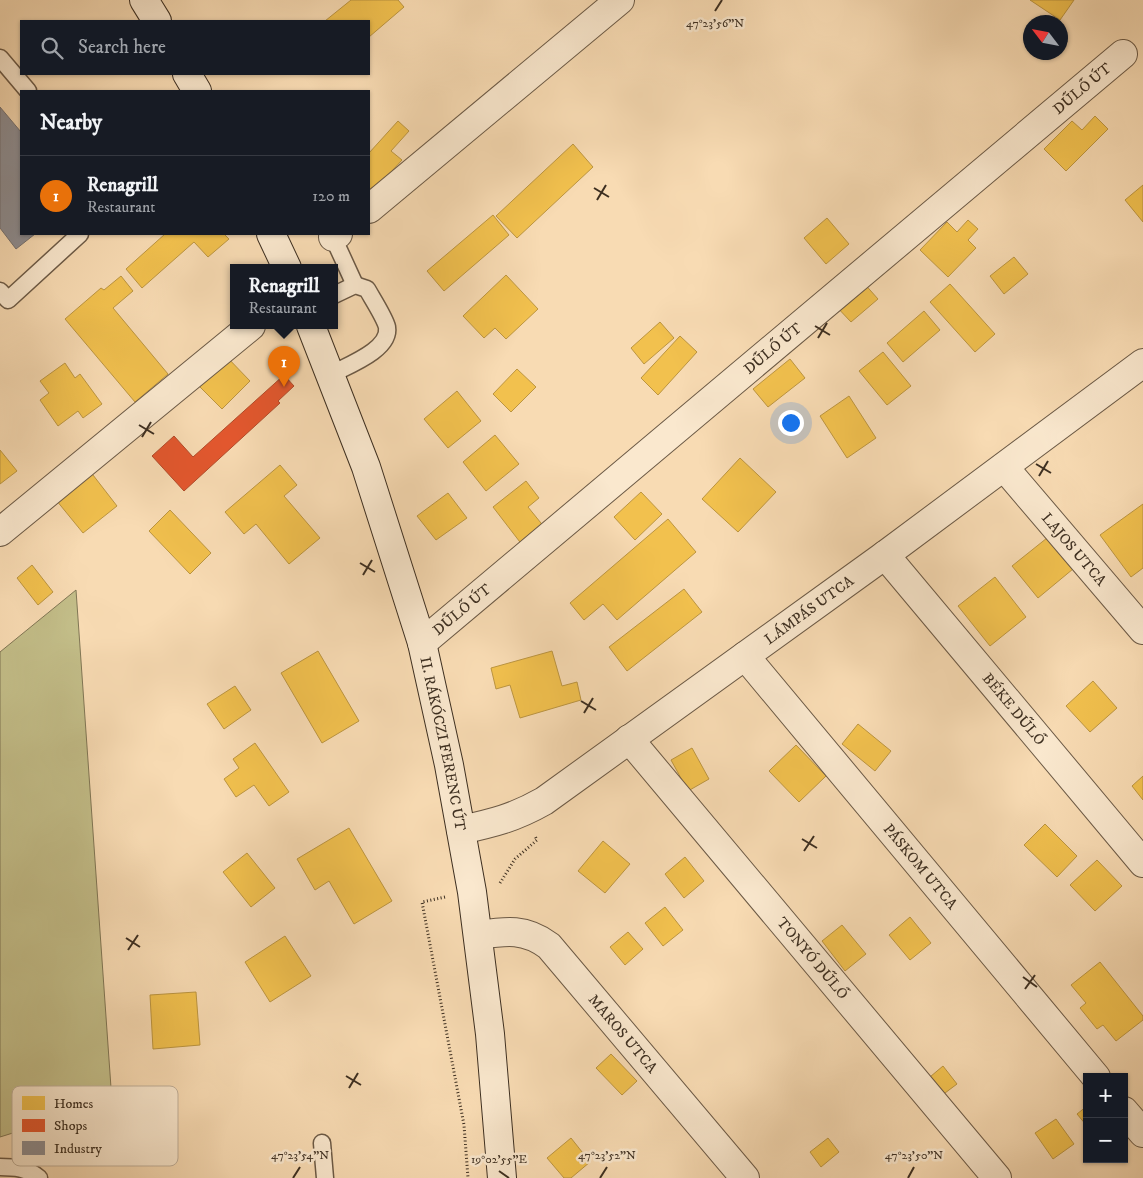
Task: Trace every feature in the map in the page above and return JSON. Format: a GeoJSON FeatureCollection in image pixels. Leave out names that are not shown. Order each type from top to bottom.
{"type":"FeatureCollection","features":[{"type":"Feature","properties":{"kind":"street"},"geometry":{"type":"LineString","coordinates":[[144,0],[156,20]]}},
{"type":"Feature","properties":{"kind":"street"},"geometry":{"type":"LineString","coordinates":[[370,208],[620,0]]}},
{"type":"Feature","properties":{"kind":"street","name":"DŰLŐ ÚT"},"geometry":{"type":"LineString","coordinates":[[422,643],[1123,54]]}},
{"type":"Feature","properties":{"kind":"street"},"geometry":{"type":"LineString","coordinates":[[188,75],[196,90]]}},
{"type":"Feature","properties":{"kind":"street"},"geometry":{"type":"LineString","coordinates":[[271,235],[285,264]]}},
{"type":"Feature","properties":{"kind":"street"},"geometry":{"type":"LineString","coordinates":[[0,532],[247,329]]}},
{"type":"Feature","properties":{"kind":"street","name":"II. RÁKÓCZI FERENC ÚT"},"geometry":{"type":"LineString","coordinates":[[312,329],[366,467],[422,643],[449,766],[478,935],[490,1034],[502,1178]]}},
{"type":"Feature","properties":{"kind":"street","name":"LÁMPÁS UTCA"},"geometry":{"type":"LineString","coordinates":[[461,830],[506,820],[544,801],[886,555],[1143,364]]}},
{"type":"Feature","properties":{"kind":"street","name":"LAJOS UTCA"},"geometry":{"type":"LineString","coordinates":[[1004,466],[1143,630]]}},
{"type":"Feature","properties":{"kind":"street","name":"BÉKE DŰLŐ"},"geometry":{"type":"LineString","coordinates":[[886,555],[1143,863]]}},
{"type":"Feature","properties":{"kind":"street","name":"PÁSKOM UTCA"},"geometry":{"type":"LineString","coordinates":[[745,656],[1093,1073]]}},
{"type":"Feature","properties":{"kind":"street","name":"TONYÓ DŰLŐ"},"geometry":{"type":"LineString","coordinates":[[629,739],[997,1178]]}},
{"type":"Feature","properties":{"kind":"street","name":"MAROS UTCA"},"geometry":{"type":"LineString","coordinates":[[478,935],[509,931],[522,932],[540,939],[549,946],[745,1178]]}},
{"type":"Feature","properties":{"kind":"street"},"geometry":{"type":"LineString","coordinates":[[1128,1116],[1143,1133]]}},
{"type":"Feature","properties":{"kind":"lane"},"geometry":{"type":"LineString","coordinates":[[0,58],[27,90]]}},
{"type":"Feature","properties":{"kind":"lane"},"geometry":{"type":"LineString","coordinates":[[0,291],[8,300],[79,235]]}},
{"type":"Feature","properties":{"kind":"lane"},"geometry":{"type":"LineString","coordinates":[[335,236],[356,285]]}},
{"type":"Feature","properties":{"kind":"lane"},"geometry":{"type":"LineString","coordinates":[[330,375],[376,350],[386,339],[387,328],[367,289],[356,285],[338,293]]}},
{"type":"Feature","properties":{"kind":"lane"},"geometry":{"type":"LineString","coordinates":[[322,1143],[325,1178]]}},
{"type":"Feature","properties":{"kind":"lane"},"geometry":{"type":"LineString","coordinates":[[0,1167],[16,1167],[39,1178]]}},
{"type":"Feature","properties":{"kind":"shaded area"},"geometry":{"type":"Polygon","coordinates":[[[76,590],[111,1086],[12,1086],[12,1133],[0,1137],[0,652],[76,590]]]}},
{"type":"Feature","properties":{"kind":"building: Homes"},"geometry":{"type":"Polygon","coordinates":[[[351,0],[398,0],[404,7],[370,36],[370,20],[326,20],[351,0]]]}},
{"type":"Feature","properties":{"kind":"building: Homes"},"geometry":{"type":"Polygon","coordinates":[[[1030,0],[1074,0],[1064,15],[1052,15],[1030,0]]]}},
{"type":"Feature","properties":{"kind":"building: Homes"},"geometry":{"type":"Polygon","coordinates":[[[1095,116],[1108,129],[1066,171],[1044,149],[1072,121],[1082,130],[1095,116]]]}},
{"type":"Feature","properties":{"kind":"building: Homes"},"geometry":{"type":"Polygon","coordinates":[[[398,121],[409,131],[391,151],[402,160],[370,195],[370,152],[398,121]]]}},
{"type":"Feature","properties":{"kind":"building: Homes"},"geometry":{"type":"Polygon","coordinates":[[[573,144],[593,167],[517,238],[496,216],[573,144]]]}},
{"type":"Feature","properties":{"kind":"building: Homes"},"geometry":{"type":"Polygon","coordinates":[[[1143,185],[1143,222],[1125,200],[1143,185]]]}},
{"type":"Feature","properties":{"kind":"building: Homes"},"geometry":{"type":"Polygon","coordinates":[[[493,215],[509,235],[444,291],[427,271],[493,215]]]}},
{"type":"Feature","properties":{"kind":"building: Homes"},"geometry":{"type":"Polygon","coordinates":[[[827,218],[849,244],[826,264],[804,238],[827,218]]]}},
{"type":"Feature","properties":{"kind":"building: Homes"},"geometry":{"type":"Polygon","coordinates":[[[968,220],[978,229],[968,240],[976,248],[948,277],[920,250],[947,222],[957,232],[968,220]]]}},
{"type":"Feature","properties":{"kind":"building: Homes"},"geometry":{"type":"Polygon","coordinates":[[[164,235],[225,235],[229,239],[208,257],[194,242],[142,288],[126,269],[164,235]]]}},
{"type":"Feature","properties":{"kind":"building: Homes"},"geometry":{"type":"Polygon","coordinates":[[[1014,257],[1028,274],[1004,294],[990,276],[1014,257]]]}},
{"type":"Feature","properties":{"kind":"building: Homes"},"geometry":{"type":"Polygon","coordinates":[[[506,275],[538,309],[506,339],[495,328],[484,338],[463,316],[506,275]]]}},
{"type":"Feature","properties":{"kind":"building: Homes"},"geometry":{"type":"Polygon","coordinates":[[[121,276],[133,291],[113,308],[168,374],[135,402],[65,319],[101,288],[104,290],[121,276]]]}},
{"type":"Feature","properties":{"kind":"building: Homes"},"geometry":{"type":"Polygon","coordinates":[[[862,281],[878,299],[851,322],[834,304],[862,281]]]}},
{"type":"Feature","properties":{"kind":"building: Homes"},"geometry":{"type":"Polygon","coordinates":[[[950,284],[995,334],[975,352],[930,302],[950,284]]]}},
{"type":"Feature","properties":{"kind":"building: Homes"},"geometry":{"type":"Polygon","coordinates":[[[924,311],[940,330],[903,362],[887,343],[924,311]]]}},
{"type":"Feature","properties":{"kind":"building: Homes"},"geometry":{"type":"Polygon","coordinates":[[[660,322],[674,338],[644,364],[631,348],[660,322]]]}},
{"type":"Feature","properties":{"kind":"building: Homes"},"geometry":{"type":"Polygon","coordinates":[[[680,336],[697,352],[658,395],[641,378],[680,336]]]}},
{"type":"Feature","properties":{"kind":"building: Homes"},"geometry":{"type":"Polygon","coordinates":[[[883,352],[911,386],[887,405],[859,371],[883,352]]]}},
{"type":"Feature","properties":{"kind":"building: Homes"},"geometry":{"type":"Polygon","coordinates":[[[224,354],[250,381],[222,409],[196,383],[224,354]]]}},
{"type":"Feature","properties":{"kind":"building: Homes"},"geometry":{"type":"Polygon","coordinates":[[[790,359],[805,378],[768,407],[753,389],[790,359]]]}},
{"type":"Feature","properties":{"kind":"building: Homes"},"geometry":{"type":"Polygon","coordinates":[[[65,363],[75,378],[80,374],[102,404],[83,418],[78,411],[58,426],[40,400],[49,393],[40,381],[65,363]]]}},
{"type":"Feature","properties":{"kind":"building: Homes"},"geometry":{"type":"Polygon","coordinates":[[[517,369],[536,387],[511,412],[493,394],[517,369]]]}},
{"type":"Feature","properties":{"kind":"building: Homes"},"geometry":{"type":"Polygon","coordinates":[[[457,391],[481,421],[448,448],[424,419],[457,391]]]}},
{"type":"Feature","properties":{"kind":"building: Homes"},"geometry":{"type":"Polygon","coordinates":[[[849,396],[876,438],[847,458],[820,416],[849,396]]]}},
{"type":"Feature","properties":{"kind":"building: Homes"},"geometry":{"type":"Polygon","coordinates":[[[495,435],[519,464],[486,491],[463,462],[495,435]]]}},
{"type":"Feature","properties":{"kind":"building: Homes"},"geometry":{"type":"Polygon","coordinates":[[[0,450],[17,471],[0,484],[0,450]]]}},
{"type":"Feature","properties":{"kind":"building: Homes"},"geometry":{"type":"Polygon","coordinates":[[[740,458],[776,492],[738,532],[702,499],[740,458]]]}},
{"type":"Feature","properties":{"kind":"building: Homes"},"geometry":{"type":"Polygon","coordinates":[[[280,465],[297,485],[284,496],[320,538],[289,564],[256,524],[244,534],[225,512],[280,465]]]}},
{"type":"Feature","properties":{"kind":"building: Homes"},"geometry":{"type":"Polygon","coordinates":[[[86,466],[117,506],[83,533],[52,495],[86,466]]]}},
{"type":"Feature","properties":{"kind":"building: Homes"},"geometry":{"type":"Polygon","coordinates":[[[526,481],[539,498],[528,507],[545,528],[523,546],[493,507],[526,481]]]}},
{"type":"Feature","properties":{"kind":"building: Homes"},"geometry":{"type":"Polygon","coordinates":[[[641,492],[662,514],[635,540],[614,517],[641,492]]]}},
{"type":"Feature","properties":{"kind":"building: Homes"},"geometry":{"type":"Polygon","coordinates":[[[448,493],[467,518],[436,540],[417,516],[448,493]]]}},
{"type":"Feature","properties":{"kind":"building: Homes"},"geometry":{"type":"Polygon","coordinates":[[[1143,504],[1143,568],[1131,577],[1100,535],[1143,504]]]}},
{"type":"Feature","properties":{"kind":"building: Homes"},"geometry":{"type":"Polygon","coordinates":[[[170,510],[211,553],[190,574],[149,531],[170,510]]]}},
{"type":"Feature","properties":{"kind":"building: Homes"},"geometry":{"type":"Polygon","coordinates":[[[668,519],[696,552],[617,620],[603,604],[584,620],[570,603],[668,519]]]}},
{"type":"Feature","properties":{"kind":"building: Homes"},"geometry":{"type":"Polygon","coordinates":[[[1047,538],[1073,569],[1038,598],[1012,566],[1047,538]]]}},
{"type":"Feature","properties":{"kind":"building: Homes"},"geometry":{"type":"Polygon","coordinates":[[[32,565],[53,592],[38,605],[17,578],[32,565]]]}},
{"type":"Feature","properties":{"kind":"building: Homes"},"geometry":{"type":"Polygon","coordinates":[[[995,577],[1026,617],[990,646],[958,606],[995,577]]]}},
{"type":"Feature","properties":{"kind":"building: Homes"},"geometry":{"type":"Polygon","coordinates":[[[684,589],[702,612],[627,671],[609,647],[684,589]]]}},
{"type":"Feature","properties":{"kind":"building: Homes"},"geometry":{"type":"Polygon","coordinates":[[[318,651],[359,721],[322,743],[281,673],[318,651]]]}},
{"type":"Feature","properties":{"kind":"building: Homes"},"geometry":{"type":"Polygon","coordinates":[[[552,651],[562,686],[577,682],[581,700],[520,718],[510,685],[496,689],[491,668],[552,651]]]}},
{"type":"Feature","properties":{"kind":"building: Homes"},"geometry":{"type":"Polygon","coordinates":[[[1093,681],[1117,708],[1090,732],[1066,706],[1093,681]]]}},
{"type":"Feature","properties":{"kind":"building: Homes"},"geometry":{"type":"Polygon","coordinates":[[[235,686],[251,710],[224,729],[207,704],[235,686]]]}},
{"type":"Feature","properties":{"kind":"building: Homes"},"geometry":{"type":"Polygon","coordinates":[[[858,724],[891,751],[875,771],[842,744],[858,724]]]}},
{"type":"Feature","properties":{"kind":"building: Homes"},"geometry":{"type":"Polygon","coordinates":[[[255,743],[289,792],[269,806],[254,785],[236,797],[224,779],[239,768],[233,759],[255,743]]]}},
{"type":"Feature","properties":{"kind":"building: Homes"},"geometry":{"type":"Polygon","coordinates":[[[796,745],[826,776],[799,802],[769,771],[796,745]]]}},
{"type":"Feature","properties":{"kind":"building: Homes"},"geometry":{"type":"Polygon","coordinates":[[[692,748],[709,779],[688,791],[671,760],[692,748]]]}},
{"type":"Feature","properties":{"kind":"building: Homes"},"geometry":{"type":"Polygon","coordinates":[[[1143,776],[1143,800],[1132,786],[1143,776]]]}},
{"type":"Feature","properties":{"kind":"building: Homes"},"geometry":{"type":"Polygon","coordinates":[[[1045,824],[1077,856],[1057,877],[1024,845],[1045,824]]]}},
{"type":"Feature","properties":{"kind":"building: Homes"},"geometry":{"type":"Polygon","coordinates":[[[349,828],[392,901],[354,924],[329,881],[315,890],[297,859],[349,828]]]}},
{"type":"Feature","properties":{"kind":"building: Homes"},"geometry":{"type":"Polygon","coordinates":[[[603,841],[630,864],[605,893],[578,871],[603,841]]]}},
{"type":"Feature","properties":{"kind":"building: Homes"},"geometry":{"type":"Polygon","coordinates":[[[247,853],[275,888],[251,907],[223,872],[247,853]]]}},
{"type":"Feature","properties":{"kind":"building: Homes"},"geometry":{"type":"Polygon","coordinates":[[[685,857],[704,881],[684,898],[665,874],[685,857]]]}},
{"type":"Feature","properties":{"kind":"building: Homes"},"geometry":{"type":"Polygon","coordinates":[[[1097,860],[1122,886],[1095,911],[1070,885],[1097,860]]]}},
{"type":"Feature","properties":{"kind":"building: Homes"},"geometry":{"type":"Polygon","coordinates":[[[665,907],[683,930],[663,946],[645,923],[665,907]]]}},
{"type":"Feature","properties":{"kind":"building: Homes"},"geometry":{"type":"Polygon","coordinates":[[[910,917],[931,943],[910,960],[889,935],[910,917]]]}},
{"type":"Feature","properties":{"kind":"building: Homes"},"geometry":{"type":"Polygon","coordinates":[[[842,925],[866,954],[845,971],[822,941],[842,925]]]}},
{"type":"Feature","properties":{"kind":"building: Homes"},"geometry":{"type":"Polygon","coordinates":[[[628,932],[643,949],[625,965],[610,947],[628,932]]]}},
{"type":"Feature","properties":{"kind":"building: Homes"},"geometry":{"type":"Polygon","coordinates":[[[285,936],[311,976],[270,1002],[245,962],[285,936]]]}},
{"type":"Feature","properties":{"kind":"building: Homes"},"geometry":{"type":"Polygon","coordinates":[[[1100,962],[1143,1016],[1143,1020],[1116,1041],[1103,1025],[1097,1029],[1080,1008],[1086,1003],[1071,985],[1100,962]]]}},
{"type":"Feature","properties":{"kind":"building: Homes"},"geometry":{"type":"Polygon","coordinates":[[[196,992],[200,1045],[153,1049],[150,995],[196,992]]]}},
{"type":"Feature","properties":{"kind":"building: Homes"},"geometry":{"type":"Polygon","coordinates":[[[611,1054],[637,1081],[622,1095],[596,1068],[611,1054]]]}},
{"type":"Feature","properties":{"kind":"building: Homes"},"geometry":{"type":"Polygon","coordinates":[[[943,1066],[957,1084],[937,1099],[924,1082],[943,1066]]]}},
{"type":"Feature","properties":{"kind":"building: Homes"},"geometry":{"type":"Polygon","coordinates":[[[1083,1109],[1083,1121],[1077,1114],[1083,1109]]]}},
{"type":"Feature","properties":{"kind":"building: Homes"},"geometry":{"type":"Polygon","coordinates":[[[1056,1119],[1074,1144],[1053,1159],[1035,1133],[1056,1119]]]}},
{"type":"Feature","properties":{"kind":"building: Homes"},"geometry":{"type":"Polygon","coordinates":[[[571,1138],[590,1162],[571,1178],[564,1178],[547,1158],[571,1138]]]}},
{"type":"Feature","properties":{"kind":"building: Homes"},"geometry":{"type":"Polygon","coordinates":[[[828,1138],[839,1152],[821,1167],[810,1152],[828,1138]]]}},
{"type":"Feature","properties":{"kind":"building: Shops"},"geometry":{"type":"Polygon","coordinates":[[[284,375],[294,386],[278,401],[280,403],[184,491],[152,456],[174,436],[193,457],[284,375]]]}},
{"type":"Feature","properties":{"kind":"building: Industry"},"geometry":{"type":"Polygon","coordinates":[[[0,107],[20,131],[20,235],[34,235],[16,249],[0,228],[0,107]]]}},
{"type":"Feature","properties":{"kind":"place","name":"Renagrill"},"geometry":{"type":"Point","coordinates":[284,387]}}]}
